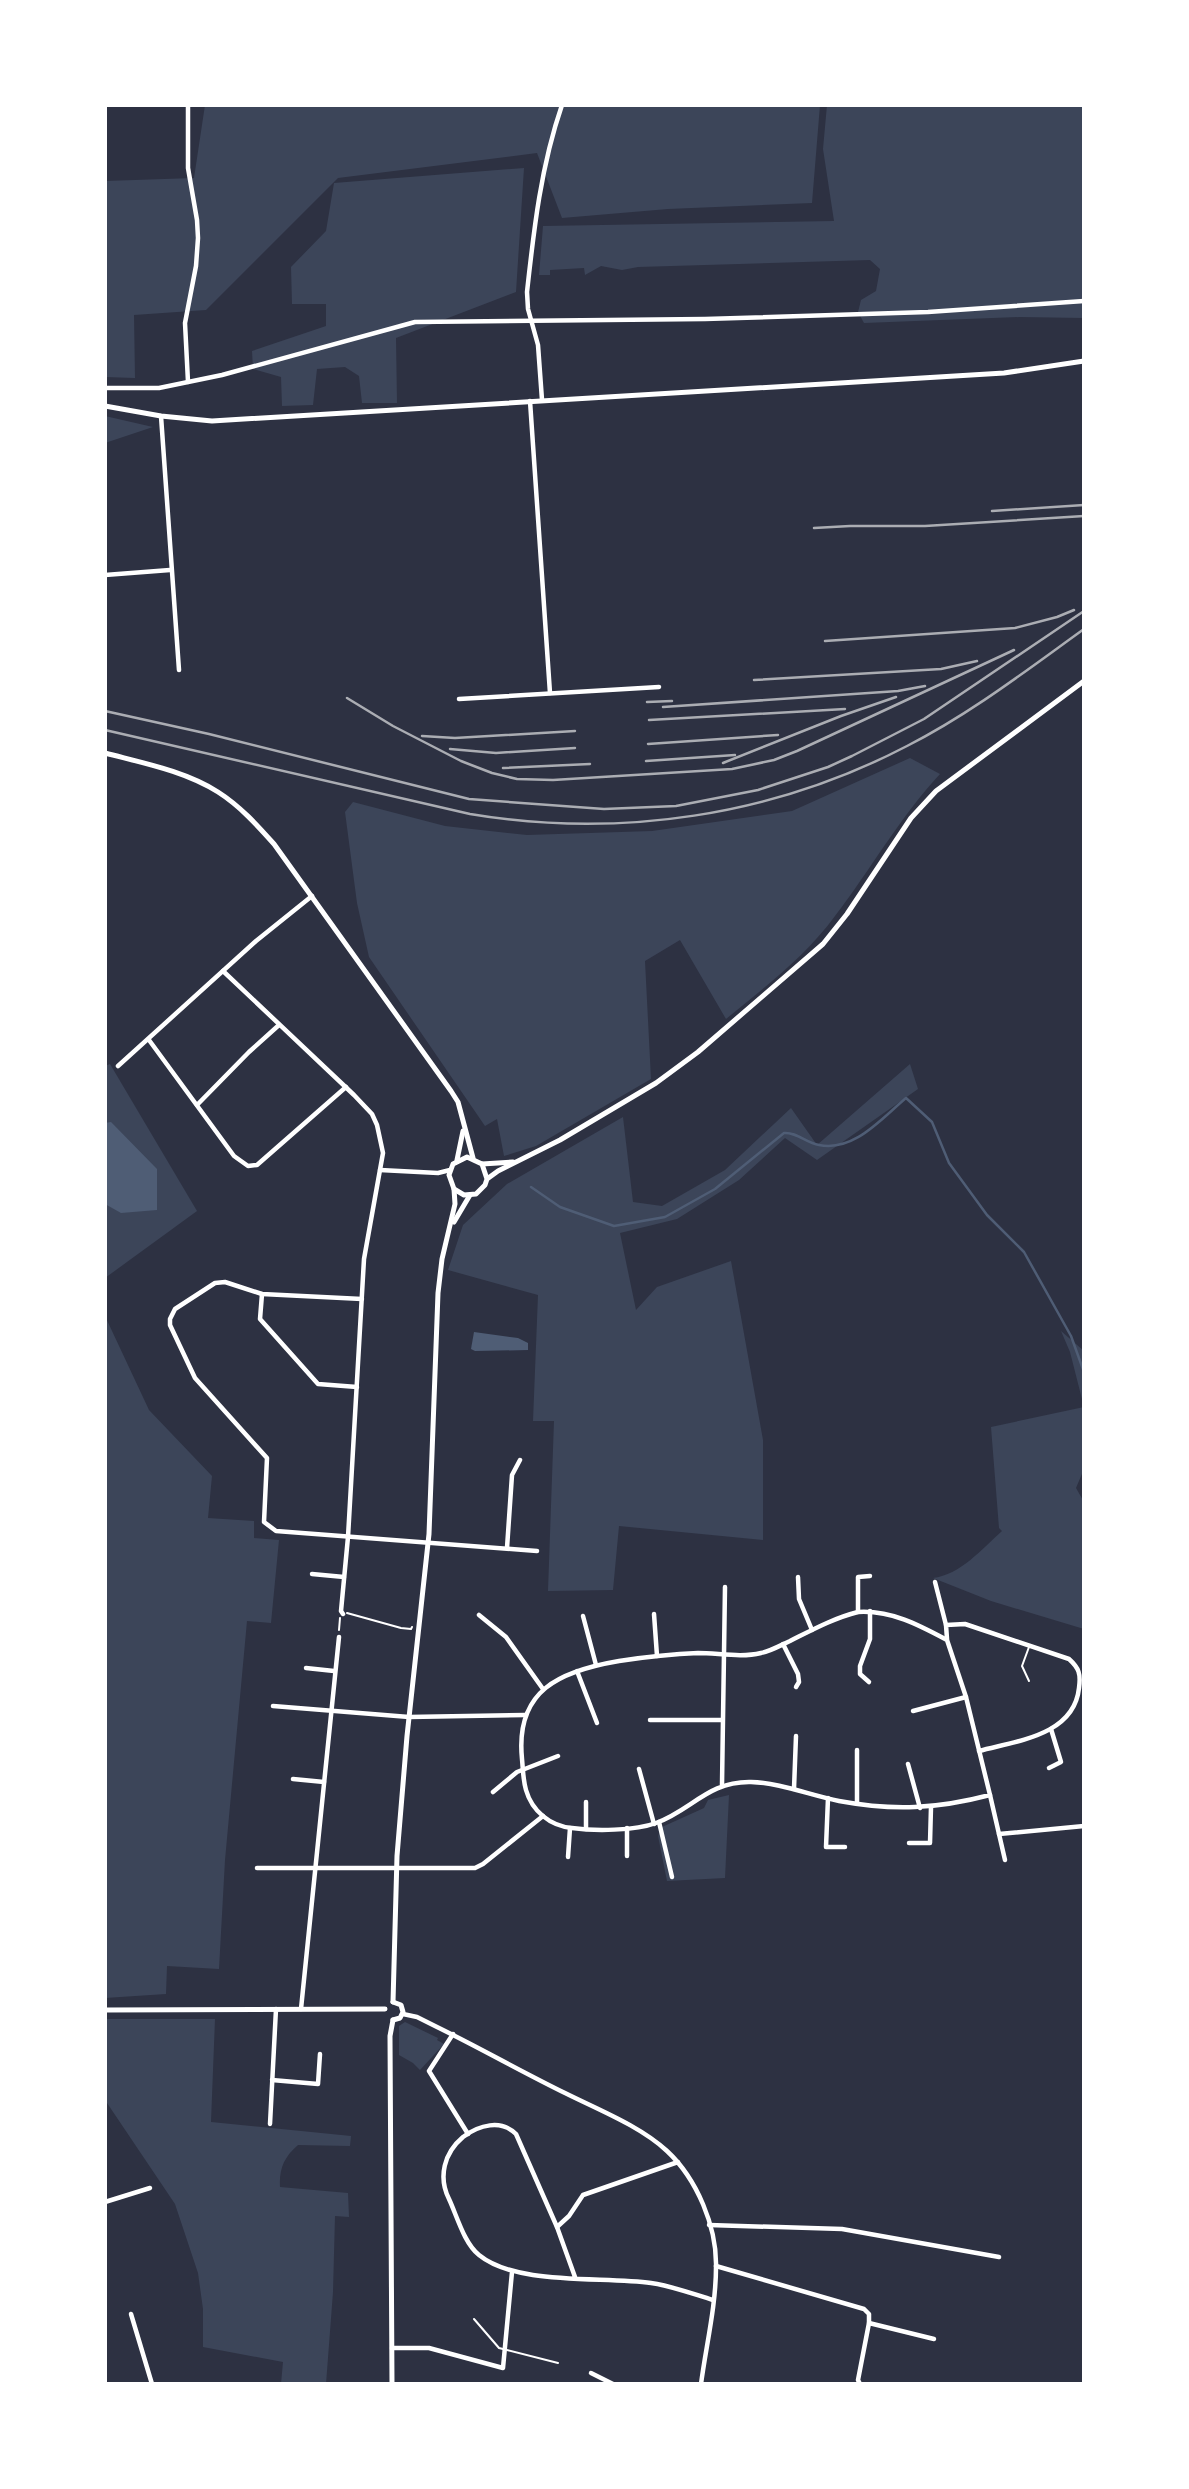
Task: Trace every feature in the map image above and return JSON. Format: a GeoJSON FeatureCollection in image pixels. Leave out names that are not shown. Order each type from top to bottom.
{"type":"FeatureCollection","features":[{"type":"Feature","properties":{"kind":"street"},"geometry":{"type":"LineString","coordinates":[[188,105],[188,168],[198,238],[196,266],[185,323],[188,382]]}},
{"type":"Feature","properties":{"kind":"street"},"geometry":{"type":"LineString","coordinates":[[542,400],[538,345],[527,292],[540,182],[562,105]]}},
{"type":"Feature","properties":{"kind":"street"},"geometry":{"type":"LineString","coordinates":[[105,388],[159,388],[222,375],[415,322],[928,312],[1084,301]]}},
{"type":"Feature","properties":{"kind":"street"},"geometry":{"type":"LineString","coordinates":[[105,406],[161,416],[212,421],[1004,373],[1084,361]]}},
{"type":"Feature","properties":{"kind":"street"},"geometry":{"type":"LineString","coordinates":[[530,401],[550,693]]}},
{"type":"Feature","properties":{"kind":"street"},"geometry":{"type":"LineString","coordinates":[[161,416],[179,670]]}},
{"type":"Feature","properties":{"kind":"street"},"geometry":{"type":"LineString","coordinates":[[105,575],[171,570]]}},
{"type":"Feature","properties":{"kind":"street"},"geometry":{"type":"LineString","coordinates":[[438,1173],[449,1180],[458,1193],[470,1195],[481,1190],[487,1179],[552,1145],[656,1083],[707,1045],[823,944],[853,905],[904,828],[936,791],[1084,681]]}},
{"type":"Feature","properties":{"kind":"street"},"geometry":{"type":"LineString","coordinates":[[459,699],[659,687]]}},
{"type":"Feature","properties":{"kind":"street"},"geometry":{"type":"LineString","coordinates":[[105,753],[186,775],[219,792],[249,817],[274,844],[458,1102],[473,1158],[482,1164],[487,1179]]}},
{"type":"Feature","properties":{"kind":"street"},"geometry":{"type":"LineString","coordinates":[[118,1066],[256,941],[312,896]]}},
{"type":"Feature","properties":{"kind":"street"},"geometry":{"type":"LineString","coordinates":[[223,971],[372,1114],[383,1153],[367,1243],[362,1299],[341,1611],[343,1614]]}},
{"type":"Feature","properties":{"kind":"street"},"geometry":{"type":"LineString","coordinates":[[197,1105],[279,1025]]}},
{"type":"Feature","properties":{"kind":"street"},"geometry":{"type":"LineString","coordinates":[[149,1040],[234,1156],[247,1167],[257,1165],[346,1087]]}},
{"type":"Feature","properties":{"kind":"street"},"geometry":{"type":"LineString","coordinates":[[449,1180],[450,1170],[457,1160],[463,1128]]}},
{"type":"Feature","properties":{"kind":"street"},"geometry":{"type":"LineString","coordinates":[[457,1160],[473,1158]]}},
{"type":"Feature","properties":{"kind":"street"},"geometry":{"type":"LineString","coordinates":[[482,1164],[520,1161]]}},
{"type":"Feature","properties":{"kind":"street"},"geometry":{"type":"LineString","coordinates":[[380,1170],[438,1173],[450,1170]]}},
{"type":"Feature","properties":{"kind":"street"},"geometry":{"type":"LineString","coordinates":[[105,2010],[385,2009],[393,2002],[396,1868],[429,1543],[438,1293],[442,1259],[455,1203],[454,1189]]}},
{"type":"Feature","properties":{"kind":"street"},"geometry":{"type":"LineString","coordinates":[[450,1228],[470,1195]]}},
{"type":"Feature","properties":{"kind":"street"},"geometry":{"type":"LineString","coordinates":[[362,1299],[262,1294],[225,1282],[215,1283],[175,1310],[170,1319],[170,1325],[195,1378],[267,1458],[263,1515],[267,1526],[276,1531],[537,1550]]}},
{"type":"Feature","properties":{"kind":"street"},"geometry":{"type":"LineString","coordinates":[[262,1294],[260,1320],[318,1384],[357,1387]]}},
{"type":"Feature","properties":{"kind":"street"},"geometry":{"type":"LineString","coordinates":[[508,1549],[513,1475],[520,1460]]}},
{"type":"Feature","properties":{"kind":"street"},"geometry":{"type":"LineString","coordinates":[[312,1574],[344,1577]]}},
{"type":"Feature","properties":{"kind":"street"},"geometry":{"type":"LineString","coordinates":[[858,1612],[858,1577],[870,1576]]}},
{"type":"Feature","properties":{"kind":"street"},"geometry":{"type":"LineString","coordinates":[[798,1577],[799,1599],[812,1630]]}},
{"type":"Feature","properties":{"kind":"street"},"geometry":{"type":"LineString","coordinates":[[934,1582],[946,1625],[947,1640],[966,1697],[1005,1860]]}},
{"type":"Feature","properties":{"kind":"street"},"geometry":{"type":"LineString","coordinates":[[722,1784],[725,1587]]}},
{"type":"Feature","properties":{"kind":"street"},"geometry":{"type":"LineString","coordinates":[[947,1640],[902,1618],[858,1612],[761,1653],[657,1656],[596,1665],[564,1675],[534,1698],[525,1716],[520,1735],[529,1798],[542,1816],[553,1824],[586,1829],[627,1828],[656,1823],[722,1784],[750,1782],[880,1808],[932,1807],[990,1795]]}},
{"type":"Feature","properties":{"kind":"street"},"geometry":{"type":"LineString","coordinates":[[869,1682],[860,1674],[870,1639],[870,1612]]}},
{"type":"Feature","properties":{"kind":"street"},"geometry":{"type":"LineString","coordinates":[[654,1614],[657,1656]]}},
{"type":"Feature","properties":{"kind":"street"},"geometry":{"type":"LineString","coordinates":[[479,1615],[506,1637],[543,1689]]}},
{"type":"Feature","properties":{"kind":"street"},"geometry":{"type":"LineString","coordinates":[[583,1616],[596,1665]]}},
{"type":"Feature","properties":{"kind":"street"},"geometry":{"type":"LineString","coordinates":[[946,1625],[965,1624],[1069,1659],[1077,1666],[1080,1675],[1075,1704],[1051,1728],[1038,1736],[979,1751]]}},
{"type":"Feature","properties":{"kind":"street"},"geometry":{"type":"LineString","coordinates":[[301,2009],[339,1637]]}},
{"type":"Feature","properties":{"kind":"street"},"geometry":{"type":"LineString","coordinates":[[783,1644],[798,1674],[799,1682],[796,1687]]}},
{"type":"Feature","properties":{"kind":"street"},"geometry":{"type":"LineString","coordinates":[[306,1668],[334,1671]]}},
{"type":"Feature","properties":{"kind":"street"},"geometry":{"type":"LineString","coordinates":[[577,1671],[597,1723]]}},
{"type":"Feature","properties":{"kind":"street"},"geometry":{"type":"LineString","coordinates":[[913,1711],[966,1697]]}},
{"type":"Feature","properties":{"kind":"street"},"geometry":{"type":"LineString","coordinates":[[273,1706],[410,1717],[525,1716]]}},
{"type":"Feature","properties":{"kind":"street"},"geometry":{"type":"LineString","coordinates":[[650,1720],[722,1720]]}},
{"type":"Feature","properties":{"kind":"street"},"geometry":{"type":"LineString","coordinates":[[1049,1768],[1061,1762],[1051,1728]]}},
{"type":"Feature","properties":{"kind":"street"},"geometry":{"type":"LineString","coordinates":[[794,1789],[796,1736]]}},
{"type":"Feature","properties":{"kind":"street"},"geometry":{"type":"LineString","coordinates":[[857,1750],[857,1803]]}},
{"type":"Feature","properties":{"kind":"street"},"geometry":{"type":"LineString","coordinates":[[493,1791],[523,1770],[558,1756]]}},
{"type":"Feature","properties":{"kind":"street"},"geometry":{"type":"LineString","coordinates":[[908,1764],[920,1808]]}},
{"type":"Feature","properties":{"kind":"street"},"geometry":{"type":"LineString","coordinates":[[639,1769],[671,1877]]}},
{"type":"Feature","properties":{"kind":"street"},"geometry":{"type":"LineString","coordinates":[[293,1779],[324,1782]]}},
{"type":"Feature","properties":{"kind":"street"},"geometry":{"type":"LineString","coordinates":[[828,1798],[826,1847],[845,1847]]}},
{"type":"Feature","properties":{"kind":"street"},"geometry":{"type":"LineString","coordinates":[[586,1802],[586,1829]]}},
{"type":"Feature","properties":{"kind":"street"},"geometry":{"type":"LineString","coordinates":[[909,1843],[930,1843],[932,1807]]}},
{"type":"Feature","properties":{"kind":"street"},"geometry":{"type":"LineString","coordinates":[[257,1868],[475,1868],[542,1816]]}},
{"type":"Feature","properties":{"kind":"street"},"geometry":{"type":"LineString","coordinates":[[999,1834],[1084,1826]]}},
{"type":"Feature","properties":{"kind":"street"},"geometry":{"type":"LineString","coordinates":[[568,1857],[570,1828]]}},
{"type":"Feature","properties":{"kind":"street"},"geometry":{"type":"LineString","coordinates":[[627,1828],[627,1856]]}},
{"type":"Feature","properties":{"kind":"street"},"geometry":{"type":"LineString","coordinates":[[393,2002],[401,2005],[403,2014]]}},
{"type":"Feature","properties":{"kind":"street"},"geometry":{"type":"LineString","coordinates":[[270,2124],[275,2009]]}},
{"type":"Feature","properties":{"kind":"street"},"geometry":{"type":"LineString","coordinates":[[385,2009],[386,2015],[393,2020]]}},
{"type":"Feature","properties":{"kind":"street"},"geometry":{"type":"LineString","coordinates":[[393,2020],[403,2014]]}},
{"type":"Feature","properties":{"kind":"street"},"geometry":{"type":"LineString","coordinates":[[403,2014],[417,2017],[631,2127],[666,2150],[678,2162],[692,2182],[709,2225],[716,2266],[701,2384]]}},
{"type":"Feature","properties":{"kind":"street"},"geometry":{"type":"LineString","coordinates":[[392,2384],[390,2036],[393,2020]]}},
{"type":"Feature","properties":{"kind":"street"},"geometry":{"type":"LineString","coordinates":[[453,2035],[429,2071],[468,2134]]}},
{"type":"Feature","properties":{"kind":"street"},"geometry":{"type":"LineString","coordinates":[[272,2081],[318,2084],[320,2054]]}},
{"type":"Feature","properties":{"kind":"street"},"geometry":{"type":"LineString","coordinates":[[575,2277],[557,2227],[516,2134],[510,2128],[498,2124],[468,2134],[446,2157],[446,2193],[473,2250],[481,2257],[512,2272],[575,2277],[652,2283],[713,2300]]}},
{"type":"Feature","properties":{"kind":"street"},"geometry":{"type":"LineString","coordinates":[[557,2227],[583,2196],[678,2162]]}},
{"type":"Feature","properties":{"kind":"street"},"geometry":{"type":"LineString","coordinates":[[105,2202],[150,2189]]}},
{"type":"Feature","properties":{"kind":"street"},"geometry":{"type":"LineString","coordinates":[[709,2225],[842,2229],[999,2257]]}},
{"type":"Feature","properties":{"kind":"street"},"geometry":{"type":"LineString","coordinates":[[716,2266],[864,2309],[869,2314],[869,2323],[858,2380],[860,2384]]}},
{"type":"Feature","properties":{"kind":"street"},"geometry":{"type":"LineString","coordinates":[[392,2348],[429,2347],[503,2368],[512,2272]]}},
{"type":"Feature","properties":{"kind":"street"},"geometry":{"type":"LineString","coordinates":[[131,2314],[152,2384]]}},
{"type":"Feature","properties":{"kind":"street"},"geometry":{"type":"LineString","coordinates":[[869,2323],[934,2339]]}},
{"type":"Feature","properties":{"kind":"street"},"geometry":{"type":"LineString","coordinates":[[591,2374],[613,2384]]}},
{"type":"Feature","properties":{"kind":"lane"},"geometry":{"type":"LineString","coordinates":[[1029,1681],[1022,1666],[1030,1645]]}},
{"type":"Feature","properties":{"kind":"lane"},"geometry":{"type":"LineString","coordinates":[[474,2319],[499,2348],[558,2363]]}},
{"type":"Feature","properties":{"kind":"path"},"geometry":{"type":"LineString","coordinates":[[339,1637],[340,1618],[343,1614],[401,1628],[420,1627]]}},
{"type":"Feature","properties":{"kind":"shaded area"},"geometry":{"type":"Polygon","coordinates":[[[205,105],[820,105],[812,203],[668,209],[562,218],[537,153],[338,178],[206,310],[134,315],[135,378],[105,377],[105,181],[194,178],[205,105]]]}},
{"type":"Feature","properties":{"kind":"shaded area"},"geometry":{"type":"Polygon","coordinates":[[[827,105],[1084,105],[1084,318],[1020,317],[864,323],[858,312],[861,300],[876,291],[880,269],[870,260],[638,267],[622,270],[601,266],[585,275],[584,268],[550,270],[550,275],[539,275],[543,226],[834,221],[823,149],[827,105]]]}},
{"type":"Feature","properties":{"kind":"shaded area"},"geometry":{"type":"Polygon","coordinates":[[[524,168],[516,292],[396,338],[397,403],[362,403],[359,376],[345,367],[317,369],[313,405],[282,406],[281,377],[253,369],[252,351],[326,326],[326,304],[292,304],[291,267],[326,231],[334,183],[524,168]]]}},
{"type":"Feature","properties":{"kind":"shaded area"},"geometry":{"type":"Polygon","coordinates":[[[105,416],[153,427],[105,443],[105,416]]]}},
{"type":"Feature","properties":{"kind":"shaded area"},"geometry":{"type":"Polygon","coordinates":[[[910,758],[940,774],[811,945],[726,1019],[680,940],[645,961],[651,1079],[536,1146],[504,1156],[497,1119],[485,1126],[369,957],[357,903],[345,812],[353,802],[445,826],[527,835],[652,831],[792,811],[910,758]]]}},
{"type":"Feature","properties":{"kind":"shaded area"},"geometry":{"type":"Polygon","coordinates":[[[110,1064],[197,1211],[105,1278],[105,1066],[110,1064]]]}},
{"type":"Feature","properties":{"kind":"shaded area"},"geometry":{"type":"Polygon","coordinates":[[[910,1064],[918,1089],[817,1160],[785,1138],[739,1180],[677,1219],[620,1233],[636,1310],[657,1287],[731,1261],[763,1440],[763,1540],[619,1526],[613,1590],[548,1591],[554,1421],[533,1421],[538,1295],[448,1270],[463,1225],[507,1184],[623,1117],[633,1202],[662,1206],[725,1170],[791,1108],[817,1145],[910,1064]]]}},
{"type":"Feature","properties":{"kind":"shaded area"},"geometry":{"type":"Polygon","coordinates":[[[111,1122],[157,1169],[157,1210],[121,1213],[105,1204],[105,1123],[111,1122]]]}},
{"type":"Feature","properties":{"kind":"shaded area"},"geometry":{"type":"Polygon","coordinates":[[[105,1316],[149,1410],[212,1476],[208,1518],[254,1521],[254,1538],[279,1540],[271,1623],[247,1621],[225,1860],[219,1969],[167,1966],[166,1994],[105,1998],[105,1316]]]}},
{"type":"Feature","properties":{"kind":"shaded area"},"geometry":{"type":"Polygon","coordinates":[[[1061,1331],[1084,1351],[1084,1407],[1070,1352],[1061,1331]]]}},
{"type":"Feature","properties":{"kind":"shaded area"},"geometry":{"type":"Polygon","coordinates":[[[474,1332],[518,1338],[528,1343],[528,1350],[475,1351],[471,1349],[474,1332]]]}},
{"type":"Feature","properties":{"kind":"shaded area"},"geometry":{"type":"Polygon","coordinates":[[[1084,1407],[1084,1469],[1076,1488],[1084,1502],[1084,1629],[991,1601],[933,1578],[961,1567],[1002,1531],[999,1528],[991,1427],[1084,1407]]]}},
{"type":"Feature","properties":{"kind":"shaded area"},"geometry":{"type":"Polygon","coordinates":[[[729,1795],[725,1878],[667,1881],[658,1836],[662,1827],[704,1808],[708,1800],[729,1795]]]}},
{"type":"Feature","properties":{"kind":"shaded area"},"geometry":{"type":"Polygon","coordinates":[[[105,2019],[215,2019],[211,2122],[351,2136],[350,2146],[298,2145],[283,2164],[280,2175],[280,2187],[348,2193],[349,2217],[335,2216],[326,2384],[281,2384],[283,2362],[203,2347],[203,2309],[198,2273],[175,2204],[105,2100],[105,2019]]]}},
{"type":"Feature","properties":{"kind":"shaded area"},"geometry":{"type":"Polygon","coordinates":[[[405,2022],[438,2038],[437,2040],[444,2044],[420,2070],[399,2055],[399,2026],[405,2022]]]}},
{"type":"Feature","properties":{"kind":"waterway"},"geometry":{"type":"LineString","coordinates":[[531,1187],[560,1207],[614,1226],[665,1217],[715,1189],[784,1133],[819,1145],[844,1144],[877,1124],[906,1098],[932,1122],[949,1163],[987,1215],[1024,1252],[1071,1336],[1084,1372]]}},
{"type":"Feature","properties":{"kind":"railway"},"geometry":{"type":"LineString","coordinates":[[992,511],[1084,505]]}},
{"type":"Feature","properties":{"kind":"railway"},"geometry":{"type":"LineString","coordinates":[[814,528],[925,526],[1084,516]]}},
{"type":"Feature","properties":{"kind":"railway"},"geometry":{"type":"LineString","coordinates":[[825,641],[1015,628],[1074,610]]}},
{"type":"Feature","properties":{"kind":"railway"},"geometry":{"type":"LineString","coordinates":[[105,711],[469,799],[604,809],[676,806],[758,790],[828,767],[852,756],[924,719],[1084,611]]}},
{"type":"Feature","properties":{"kind":"railway"},"geometry":{"type":"LineString","coordinates":[[105,730],[470,814],[582,824],[638,822],[694,816],[749,805],[803,790],[856,770],[953,720],[1084,629]]}},
{"type":"Feature","properties":{"kind":"railway"},"geometry":{"type":"LineString","coordinates":[[347,698],[393,726],[461,761],[517,779],[553,780],[732,769],[774,760],[797,751],[1014,650]]}},
{"type":"Feature","properties":{"kind":"railway"},"geometry":{"type":"LineString","coordinates":[[754,680],[941,669],[977,661]]}},
{"type":"Feature","properties":{"kind":"railway"},"geometry":{"type":"LineString","coordinates":[[663,707],[898,691],[925,686]]}},
{"type":"Feature","properties":{"kind":"railway"},"geometry":{"type":"LineString","coordinates":[[723,763],[896,697]]}},
{"type":"Feature","properties":{"kind":"railway"},"geometry":{"type":"LineString","coordinates":[[647,702],[672,701]]}},
{"type":"Feature","properties":{"kind":"railway"},"geometry":{"type":"LineString","coordinates":[[649,720],[845,709]]}},
{"type":"Feature","properties":{"kind":"railway"},"geometry":{"type":"LineString","coordinates":[[422,736],[455,738],[575,731]]}},
{"type":"Feature","properties":{"kind":"railway"},"geometry":{"type":"LineString","coordinates":[[648,744],[778,735]]}},
{"type":"Feature","properties":{"kind":"railway"},"geometry":{"type":"LineString","coordinates":[[450,749],[496,753],[575,748]]}},
{"type":"Feature","properties":{"kind":"railway"},"geometry":{"type":"LineString","coordinates":[[646,761],[735,755]]}},
{"type":"Feature","properties":{"kind":"railway"},"geometry":{"type":"LineString","coordinates":[[503,768],[590,764]]}}]}
